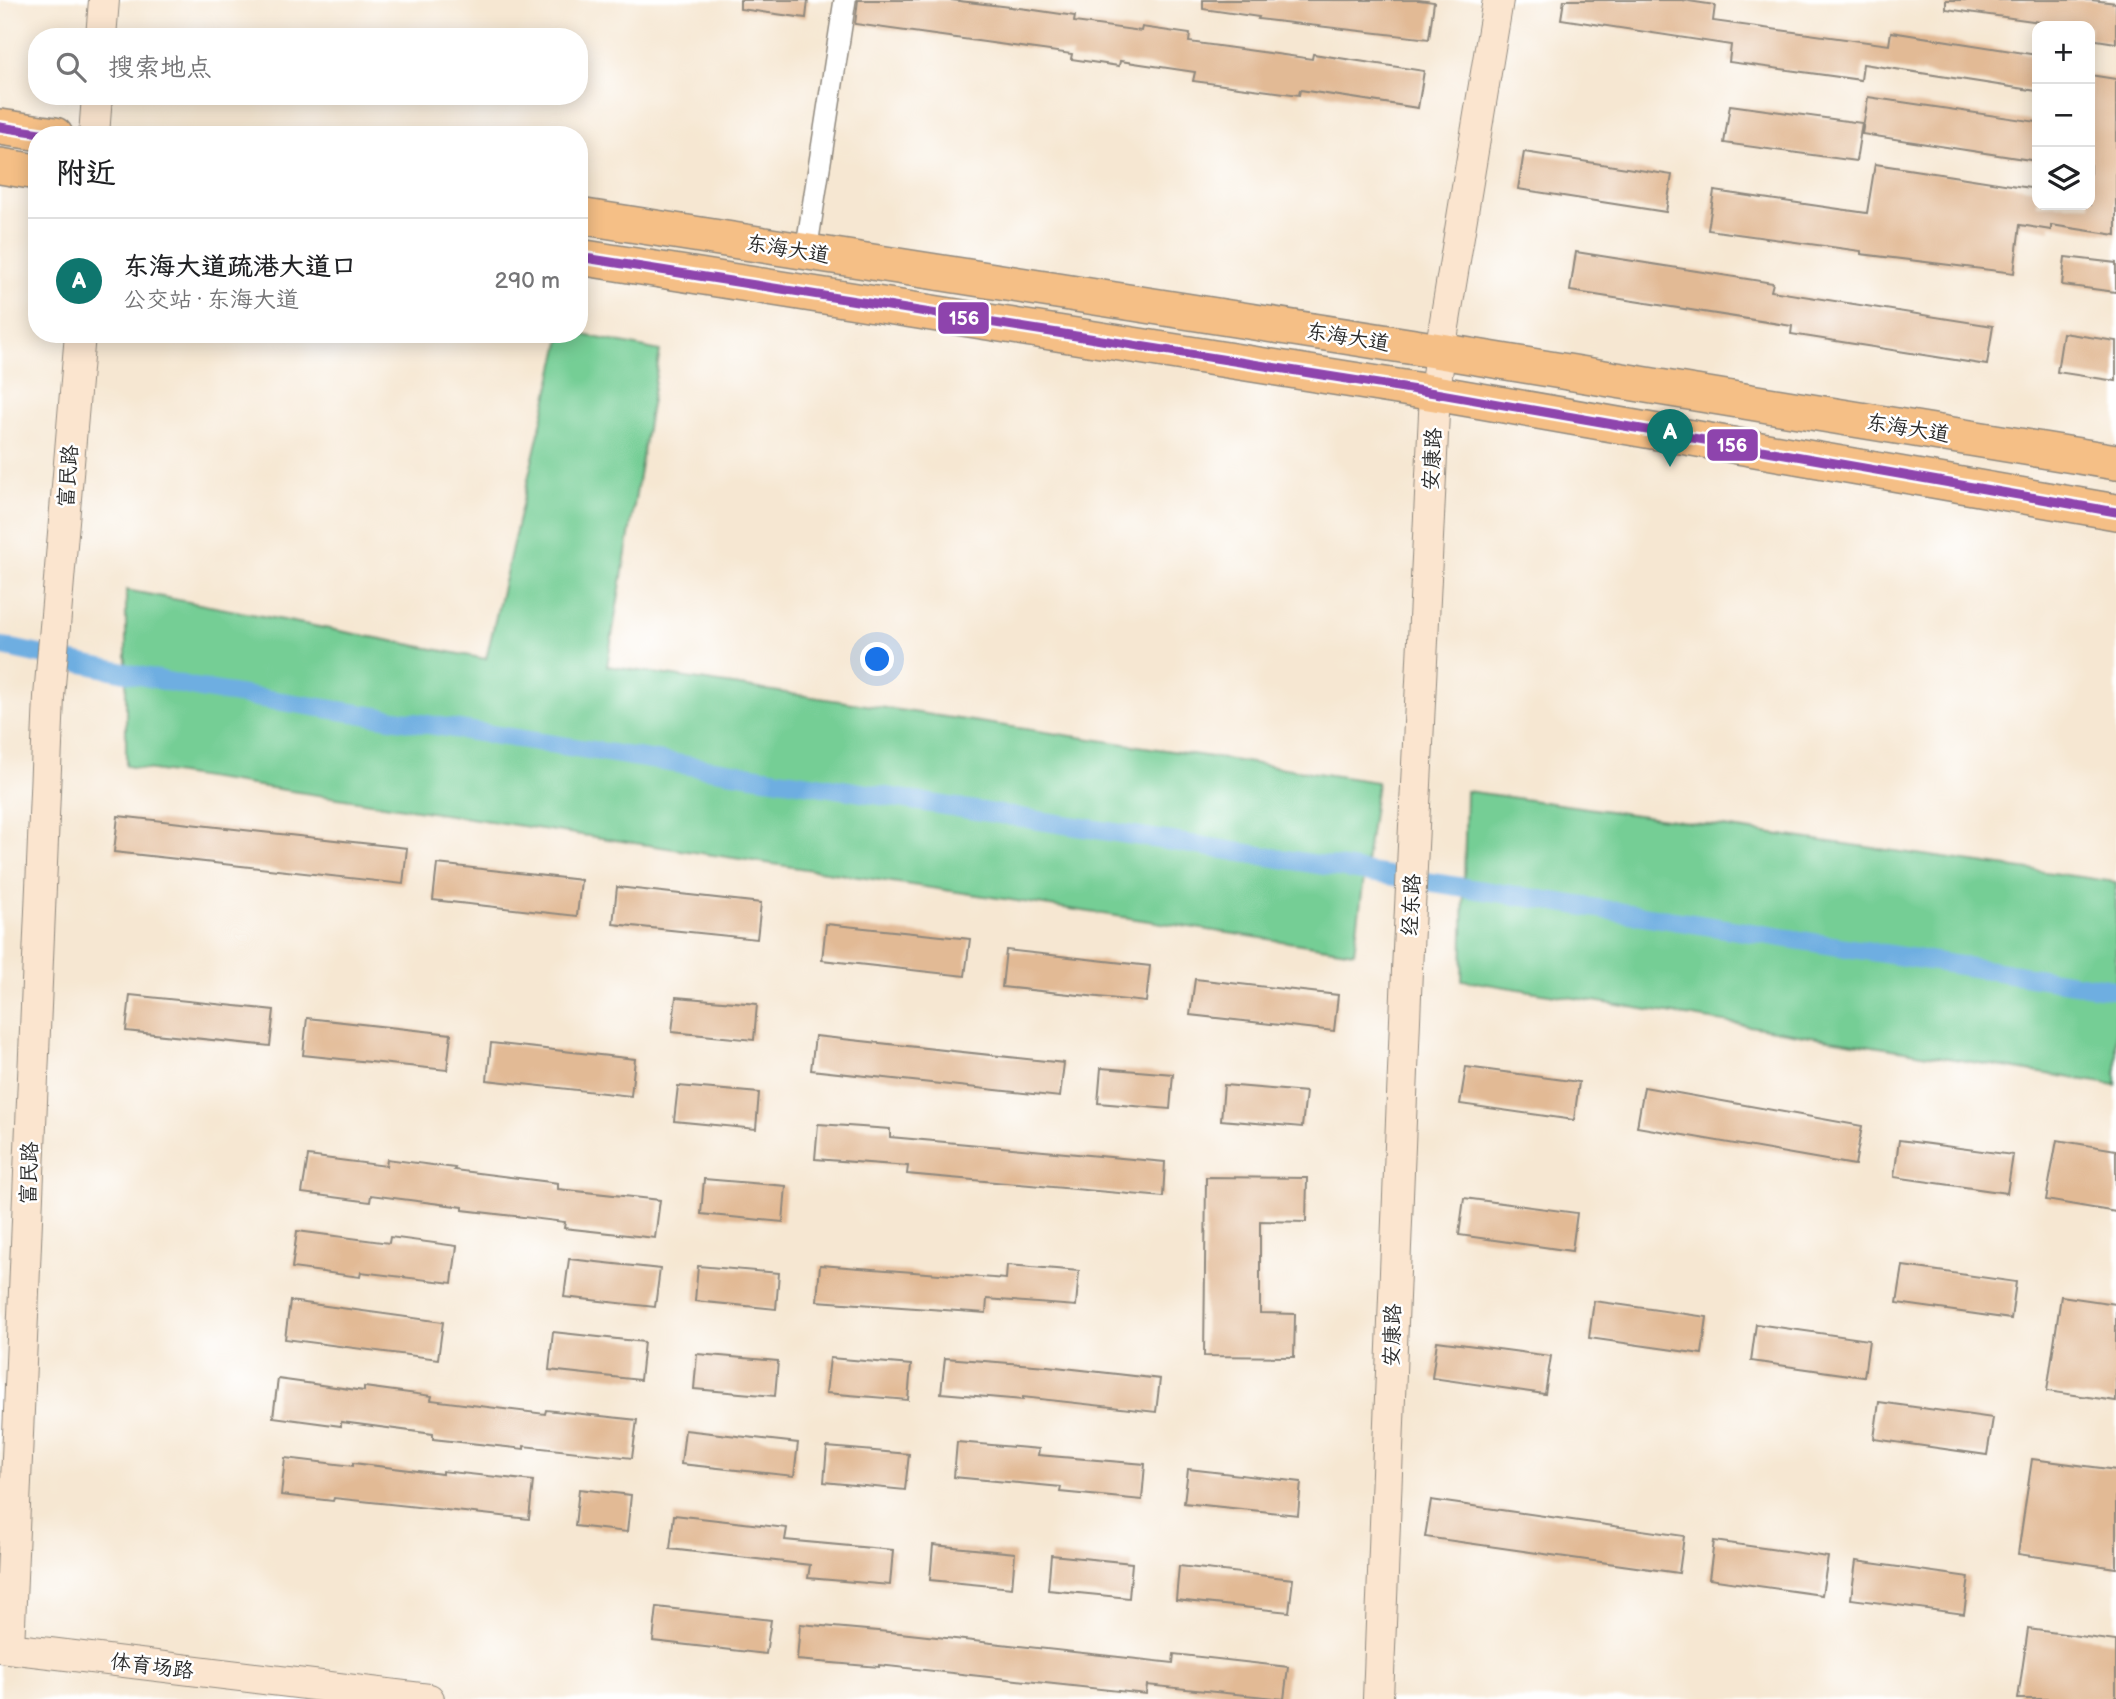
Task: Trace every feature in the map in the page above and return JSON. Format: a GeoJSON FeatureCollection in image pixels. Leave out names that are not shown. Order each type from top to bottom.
{"type":"FeatureCollection","features":[{"type":"Feature","properties":{"kind":"main road"},"geometry":{"type":"LineString","coordinates":[[0,127],[28,131]]}},
{"type":"Feature","properties":{"kind":"main road"},"geometry":{"type":"LineString","coordinates":[[0,166],[28,171]]}},
{"type":"Feature","properties":{"kind":"main road","name":"东海大道"},"geometry":{"type":"LineString","coordinates":[[588,217],[1440,351],[2116,462]]}},
{"type":"Feature","properties":{"kind":"main road","name":"东海大道"},"geometry":{"type":"LineString","coordinates":[[588,258],[1435,393],[2116,512]]}},
{"type":"Feature","properties":{"kind":"street"},"geometry":{"type":"LineString","coordinates":[[102,28],[104,0]]}},
{"type":"Feature","properties":{"kind":"street"},"geometry":{"type":"LineString","coordinates":[[806,252],[845,0]]}},
{"type":"Feature","properties":{"kind":"street","name":"安康路"},"geometry":{"type":"LineString","coordinates":[[1414,839],[1435,393],[1498,0]]}},
{"type":"Feature","properties":{"kind":"street"},"geometry":{"type":"LineString","coordinates":[[95,126],[96,105]]}},
{"type":"Feature","properties":{"kind":"street","name":"富民路"},"geometry":{"type":"LineString","coordinates":[[4,1648],[49,697],[78,343]]}},
{"type":"Feature","properties":{"kind":"street","name":"经东路"},"geometry":{"type":"LineString","coordinates":[[1407,970],[1414,839]]}},
{"type":"Feature","properties":{"kind":"street","name":"安康路"},"geometry":{"type":"LineString","coordinates":[[1378,1699],[1407,970]]}},
{"type":"Feature","properties":{"kind":"street","name":"体育场路"},"geometry":{"type":"LineString","coordinates":[[4,1648],[429,1699]]}},
{"type":"Feature","properties":{"kind":"green space"},"geometry":{"type":"Polygon","coordinates":[[[588,336],[660,351],[607,666],[1377,782],[1354,952],[126,766],[126,590],[486,659],[560,343],[588,343],[588,336]]]}},
{"type":"Feature","properties":{"kind":"green space"},"geometry":{"type":"Polygon","coordinates":[[[1466,791],[2116,882],[2116,1085],[1462,980],[1466,791]]]}},
{"type":"Feature","properties":{"kind":"building"},"geometry":{"type":"Polygon","coordinates":[[[740,0],[808,0],[806,18],[740,9],[740,0]]]}},
{"type":"Feature","properties":{"kind":"building"},"geometry":{"type":"Polygon","coordinates":[[[858,0],[951,0],[1027,9],[1075,16],[1074,22],[1190,34],[1189,42],[1312,59],[1313,54],[1424,71],[1418,108],[1300,90],[1299,95],[1193,81],[1195,72],[1120,61],[1119,66],[1071,59],[1072,54],[855,24],[858,0]]]}},
{"type":"Feature","properties":{"kind":"building"},"geometry":{"type":"Polygon","coordinates":[[[1203,0],[1434,2],[1429,39],[1258,19],[1259,17],[1203,9],[1203,0]]]}},
{"type":"Feature","properties":{"kind":"building"},"geometry":{"type":"Polygon","coordinates":[[[1564,0],[1682,0],[1715,5],[1713,21],[1889,45],[1891,32],[2032,54],[2032,90],[1863,64],[1861,80],[1729,62],[1731,45],[1561,19],[1564,0]]]}},
{"type":"Feature","properties":{"kind":"building"},"geometry":{"type":"Polygon","coordinates":[[[1946,0],[2091,0],[2116,3],[2116,43],[2095,40],[2095,21],[2033,21],[1946,9],[1946,0]]]}},
{"type":"Feature","properties":{"kind":"building"},"geometry":{"type":"Polygon","coordinates":[[[2095,76],[2116,79],[2116,235],[2051,225],[2051,230],[2020,225],[2014,273],[1861,254],[1861,251],[1708,230],[1714,191],[1867,213],[1875,164],[2032,188],[2032,210],[2095,210],[2095,76]]]}},
{"type":"Feature","properties":{"kind":"building"},"geometry":{"type":"Polygon","coordinates":[[[1868,97],[2032,121],[2032,160],[1862,134],[1868,97]]]}},
{"type":"Feature","properties":{"kind":"building"},"geometry":{"type":"Polygon","coordinates":[[[1730,105],[1862,123],[1856,161],[1724,143],[1730,105]]]}},
{"type":"Feature","properties":{"kind":"building"},"geometry":{"type":"Polygon","coordinates":[[[1524,152],[1672,175],[1666,212],[1518,189],[1524,152]]]}},
{"type":"Feature","properties":{"kind":"building"},"geometry":{"type":"Polygon","coordinates":[[[1576,252],[1773,283],[1771,291],[1993,326],[1987,365],[1791,334],[1792,326],[1570,291],[1576,252]]]}},
{"type":"Feature","properties":{"kind":"building"},"geometry":{"type":"Polygon","coordinates":[[[2065,257],[2116,263],[2116,292],[2062,285],[2065,257]]]}},
{"type":"Feature","properties":{"kind":"building"},"geometry":{"type":"Polygon","coordinates":[[[2063,333],[2116,341],[2116,381],[2057,372],[2063,333]]]}},
{"type":"Feature","properties":{"kind":"building"},"geometry":{"type":"Polygon","coordinates":[[[118,816],[407,848],[403,884],[114,852],[118,816]]]}},
{"type":"Feature","properties":{"kind":"building"},"geometry":{"type":"Polygon","coordinates":[[[437,864],[581,880],[577,916],[433,900],[437,864]]]}},
{"type":"Feature","properties":{"kind":"building"},"geometry":{"type":"Polygon","coordinates":[[[617,887],[761,903],[757,939],[613,924],[617,887]]]}},
{"type":"Feature","properties":{"kind":"building"},"geometry":{"type":"Polygon","coordinates":[[[826,924],[970,939],[965,976],[822,960],[826,924]]]}},
{"type":"Feature","properties":{"kind":"building"},"geometry":{"type":"Polygon","coordinates":[[[1006,950],[1150,966],[1146,1002],[1002,987],[1006,950]]]}},
{"type":"Feature","properties":{"kind":"building"},"geometry":{"type":"Polygon","coordinates":[[[1195,979],[1338,995],[1334,1031],[1190,1015],[1195,979]]]}},
{"type":"Feature","properties":{"kind":"building"},"geometry":{"type":"Polygon","coordinates":[[[130,995],[274,1010],[270,1046],[126,1031],[130,995]]]}},
{"type":"Feature","properties":{"kind":"building"},"geometry":{"type":"Polygon","coordinates":[[[676,997],[757,1004],[754,1040],[672,1032],[676,997]]]}},
{"type":"Feature","properties":{"kind":"building"},"geometry":{"type":"Polygon","coordinates":[[[307,1018],[451,1034],[447,1070],[303,1055],[307,1018]]]}},
{"type":"Feature","properties":{"kind":"building"},"geometry":{"type":"Polygon","coordinates":[[[815,1036],[1064,1063],[1060,1097],[811,1070],[815,1036]]]}},
{"type":"Feature","properties":{"kind":"building"},"geometry":{"type":"Polygon","coordinates":[[[491,1043],[635,1059],[631,1096],[487,1080],[491,1043]]]}},
{"type":"Feature","properties":{"kind":"building"},"geometry":{"type":"Polygon","coordinates":[[[1466,1067],[1579,1082],[1574,1120],[1460,1104],[1466,1067]]]}},
{"type":"Feature","properties":{"kind":"building"},"geometry":{"type":"Polygon","coordinates":[[[1101,1068],[1173,1074],[1170,1109],[1098,1103],[1101,1068]]]}},
{"type":"Feature","properties":{"kind":"building"},"geometry":{"type":"Polygon","coordinates":[[[1224,1085],[1306,1092],[1302,1127],[1221,1120],[1224,1085]]]}},
{"type":"Feature","properties":{"kind":"building"},"geometry":{"type":"Polygon","coordinates":[[[678,1086],[759,1093],[756,1129],[674,1121],[678,1086]]]}},
{"type":"Feature","properties":{"kind":"building"},"geometry":{"type":"Polygon","coordinates":[[[1644,1087],[1862,1126],[1855,1165],[1637,1127],[1644,1087]]]}},
{"type":"Feature","properties":{"kind":"building"},"geometry":{"type":"Polygon","coordinates":[[[818,1124],[890,1129],[890,1137],[1165,1162],[1163,1197],[907,1174],[908,1166],[815,1159],[818,1124]]]}},
{"type":"Feature","properties":{"kind":"building"},"geometry":{"type":"Polygon","coordinates":[[[1899,1140],[2013,1155],[2007,1193],[1894,1177],[1899,1140]]]}},
{"type":"Feature","properties":{"kind":"building"},"geometry":{"type":"Polygon","coordinates":[[[2057,1140],[2116,1150],[2116,1212],[2046,1200],[2057,1140]]]}},
{"type":"Feature","properties":{"kind":"building"},"geometry":{"type":"Polygon","coordinates":[[[308,1156],[386,1166],[387,1159],[558,1183],[558,1189],[660,1200],[655,1238],[564,1228],[565,1222],[463,1210],[463,1207],[371,1195],[370,1202],[302,1193],[308,1156]]]}},
{"type":"Feature","properties":{"kind":"building"},"geometry":{"type":"Polygon","coordinates":[[[1206,1177],[1307,1178],[1306,1222],[1260,1221],[1260,1313],[1295,1314],[1294,1357],[1204,1356],[1206,1177]]]}},
{"type":"Feature","properties":{"kind":"building"},"geometry":{"type":"Polygon","coordinates":[[[704,1179],[786,1186],[783,1222],[701,1214],[704,1179]]]}},
{"type":"Feature","properties":{"kind":"building"},"geometry":{"type":"Polygon","coordinates":[[[1464,1198],[1577,1213],[1572,1251],[1459,1235],[1464,1198]]]}},
{"type":"Feature","properties":{"kind":"building"},"geometry":{"type":"Polygon","coordinates":[[[297,1231],[389,1243],[390,1237],[457,1246],[452,1283],[361,1272],[360,1277],[292,1268],[297,1231]]]}},
{"type":"Feature","properties":{"kind":"building"},"geometry":{"type":"Polygon","coordinates":[[[569,1259],[660,1269],[655,1307],[564,1297],[569,1259]]]}},
{"type":"Feature","properties":{"kind":"building"},"geometry":{"type":"Polygon","coordinates":[[[820,1265],[1006,1279],[1007,1265],[1079,1271],[1076,1306],[987,1299],[986,1313],[817,1301],[820,1265]]]}},
{"type":"Feature","properties":{"kind":"building"},"geometry":{"type":"Polygon","coordinates":[[[698,1266],[779,1273],[776,1309],[695,1301],[698,1266]]]}},
{"type":"Feature","properties":{"kind":"building"},"geometry":{"type":"Polygon","coordinates":[[[1903,1266],[2016,1282],[2011,1319],[1897,1303],[1903,1266]]]}},
{"type":"Feature","properties":{"kind":"building"},"geometry":{"type":"Polygon","coordinates":[[[2061,1296],[2116,1304],[2116,1401],[2047,1391],[2061,1296]]]}},
{"type":"Feature","properties":{"kind":"building"},"geometry":{"type":"Polygon","coordinates":[[[290,1301],[443,1322],[438,1359],[285,1339],[290,1301]]]}},
{"type":"Feature","properties":{"kind":"building"},"geometry":{"type":"Polygon","coordinates":[[[1594,1301],[1707,1317],[1702,1354],[1589,1338],[1594,1301]]]}},
{"type":"Feature","properties":{"kind":"building"},"geometry":{"type":"Polygon","coordinates":[[[1756,1324],[1869,1340],[1864,1377],[1751,1361],[1756,1324]]]}},
{"type":"Feature","properties":{"kind":"building"},"geometry":{"type":"Polygon","coordinates":[[[553,1332],[644,1342],[640,1380],[549,1370],[553,1332]]]}},
{"type":"Feature","properties":{"kind":"building"},"geometry":{"type":"Polygon","coordinates":[[[1437,1341],[1551,1356],[1545,1394],[1432,1378],[1437,1341]]]}},
{"type":"Feature","properties":{"kind":"building"},"geometry":{"type":"Polygon","coordinates":[[[697,1354],[778,1361],[775,1396],[694,1389],[697,1354]]]}},
{"type":"Feature","properties":{"kind":"building"},"geometry":{"type":"Polygon","coordinates":[[[830,1358],[911,1365],[908,1400],[826,1393],[830,1358]]]}},
{"type":"Feature","properties":{"kind":"building"},"geometry":{"type":"Polygon","coordinates":[[[945,1358],[1160,1379],[1156,1412],[1023,1397],[1023,1400],[941,1393],[945,1358]]]}},
{"type":"Feature","properties":{"kind":"building"},"geometry":{"type":"Polygon","coordinates":[[[278,1379],[364,1391],[364,1387],[432,1396],[431,1400],[545,1414],[546,1410],[637,1420],[632,1458],[433,1439],[433,1434],[341,1422],[341,1426],[273,1417],[278,1379]]]}},
{"type":"Feature","properties":{"kind":"building"},"geometry":{"type":"Polygon","coordinates":[[[1879,1402],[1993,1418],[1987,1455],[1874,1439],[1879,1402]]]}},
{"type":"Feature","properties":{"kind":"building"},"geometry":{"type":"Polygon","coordinates":[[[685,1430],[798,1443],[794,1476],[681,1464],[685,1430]]]}},
{"type":"Feature","properties":{"kind":"building"},"geometry":{"type":"Polygon","coordinates":[[[957,1442],[1039,1449],[1038,1455],[1145,1464],[1142,1500],[1060,1492],[1061,1487],[954,1477],[957,1442]]]}},
{"type":"Feature","properties":{"kind":"building"},"geometry":{"type":"Polygon","coordinates":[[[827,1447],[909,1454],[905,1490],[824,1482],[827,1447]]]}},
{"type":"Feature","properties":{"kind":"building"},"geometry":{"type":"Polygon","coordinates":[[[285,1458],[533,1481],[529,1519],[334,1498],[333,1501],[281,1495],[285,1458]]]}},
{"type":"Feature","properties":{"kind":"building"},"geometry":{"type":"Polygon","coordinates":[[[2032,1459],[2116,1470],[2116,1568],[2018,1554],[2032,1459]]]}},
{"type":"Feature","properties":{"kind":"building"},"geometry":{"type":"Polygon","coordinates":[[[1188,1469],[1301,1482],[1298,1515],[1184,1503],[1188,1469]]]}},
{"type":"Feature","properties":{"kind":"building"},"geometry":{"type":"Polygon","coordinates":[[[579,1489],[631,1495],[627,1532],[575,1526],[579,1489]]]}},
{"type":"Feature","properties":{"kind":"building"},"geometry":{"type":"Polygon","coordinates":[[[1431,1500],[1684,1536],[1679,1573],[1425,1537],[1431,1500]]]}},
{"type":"Feature","properties":{"kind":"building"},"geometry":{"type":"Polygon","coordinates":[[[674,1515],[787,1528],[785,1540],[893,1550],[890,1585],[808,1578],[810,1565],[670,1549],[674,1515]]]}},
{"type":"Feature","properties":{"kind":"building"},"geometry":{"type":"Polygon","coordinates":[[[1714,1541],[1828,1557],[1822,1595],[1709,1579],[1714,1541]]]}},
{"type":"Feature","properties":{"kind":"building"},"geometry":{"type":"Polygon","coordinates":[[[933,1545],[1015,1553],[1012,1588],[930,1580],[933,1545]]]}},
{"type":"Feature","properties":{"kind":"building"},"geometry":{"type":"Polygon","coordinates":[[[1051,1555],[1132,1563],[1129,1598],[1048,1590],[1051,1555]]]}},
{"type":"Feature","properties":{"kind":"building"},"geometry":{"type":"Polygon","coordinates":[[[1856,1561],[1969,1577],[1964,1614],[1851,1599],[1856,1561]]]}},
{"type":"Feature","properties":{"kind":"building"},"geometry":{"type":"Polygon","coordinates":[[[1179,1566],[1293,1579],[1289,1612],[1176,1600],[1179,1566]]]}},
{"type":"Feature","properties":{"kind":"building"},"geometry":{"type":"Polygon","coordinates":[[[657,1607],[771,1620],[766,1654],[653,1641],[657,1607]]]}},
{"type":"Feature","properties":{"kind":"building"},"geometry":{"type":"Polygon","coordinates":[[[800,1624],[1173,1663],[1174,1654],[1288,1667],[1284,1699],[1147,1685],[1146,1694],[879,1665],[797,1660],[800,1624]]]}},
{"type":"Feature","properties":{"kind":"building"},"geometry":{"type":"Polygon","coordinates":[[[2028,1629],[2116,1641],[2116,1699],[2018,1699],[2028,1629]]]}},
{"type":"Feature","properties":{"kind":"waterway"},"geometry":{"type":"LineString","coordinates":[[0,646],[203,689],[2116,990]]}},
{"type":"Feature","properties":{"kind":"transit line","name":"156"},"geometry":{"type":"LineString","coordinates":[[0,127],[28,131]]}},
{"type":"Feature","properties":{"kind":"transit line","name":"156"},"geometry":{"type":"LineString","coordinates":[[588,258],[1435,393],[2116,512]]}},
{"type":"Feature","properties":{"kind":"place","name":"东海大道疏港大道口"},"geometry":{"type":"Point","coordinates":[1670,467]}}]}
